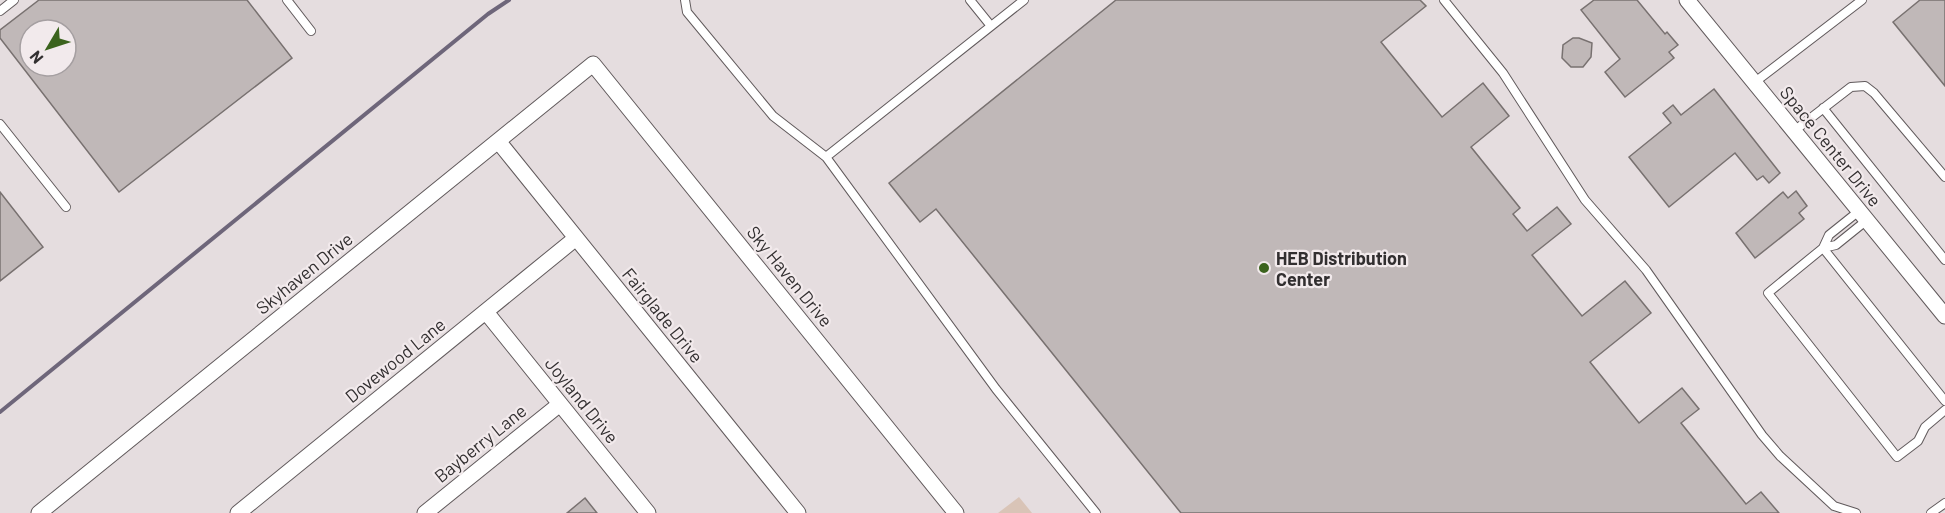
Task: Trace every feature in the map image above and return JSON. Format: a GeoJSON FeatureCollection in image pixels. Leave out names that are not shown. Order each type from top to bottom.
{"type":"FeatureCollection","features":[{"type":"Feature","properties":{"kind":"street","name":"Space Center Drive"},"geometry":{"type":"LineString","coordinates":[[1687,0],[1945,316]]}},
{"type":"Feature","properties":{"kind":"street","name":"Skyhaven Drive"},"geometry":{"type":"LineString","coordinates":[[39,513],[593,64]]}},
{"type":"Feature","properties":{"kind":"street","name":"Sky Haven Drive"},"geometry":{"type":"LineString","coordinates":[[593,64],[956,513]]}},
{"type":"Feature","properties":{"kind":"street","name":"Fairglade Drive"},"geometry":{"type":"LineString","coordinates":[[498,141],[798,513]]}},
{"type":"Feature","properties":{"kind":"street","name":"Dovewood Lane"},"geometry":{"type":"LineString","coordinates":[[238,513],[576,238]]}},
{"type":"Feature","properties":{"kind":"street","name":"Joyland Drive"},"geometry":{"type":"LineString","coordinates":[[486,312],[648,513]]}},
{"type":"Feature","properties":{"kind":"street","name":"Bayberry Lane"},"geometry":{"type":"LineString","coordinates":[[425,513],[560,404]]}},
{"type":"Feature","properties":{"kind":"lane"},"geometry":{"type":"LineString","coordinates":[[0,11],[14,0]]}},
{"type":"Feature","properties":{"kind":"lane"},"geometry":{"type":"LineString","coordinates":[[287,0],[311,31]]}},
{"type":"Feature","properties":{"kind":"lane"},"geometry":{"type":"LineString","coordinates":[[685,0],[687,12],[773,116],[826,157],[996,388],[1096,513]]}},
{"type":"Feature","properties":{"kind":"lane"},"geometry":{"type":"LineString","coordinates":[[970,0],[991,26]]}},
{"type":"Feature","properties":{"kind":"lane"},"geometry":{"type":"LineString","coordinates":[[826,157],[1024,0]]}},
{"type":"Feature","properties":{"kind":"lane"},"geometry":{"type":"LineString","coordinates":[[1444,0],[1503,73],[1585,200],[1646,270],[1762,435],[1780,456],[1834,506],[1856,513]]}},
{"type":"Feature","properties":{"kind":"lane"},"geometry":{"type":"LineString","coordinates":[[1755,82],[1862,0]]}},
{"type":"Feature","properties":{"kind":"lane"},"geometry":{"type":"LineString","coordinates":[[1794,130],[1851,87],[1865,86],[1874,93],[1945,177]]}},
{"type":"Feature","properties":{"kind":"lane"},"geometry":{"type":"LineString","coordinates":[[1823,108],[1945,260]]}},
{"type":"Feature","properties":{"kind":"lane"},"geometry":{"type":"LineString","coordinates":[[0,124],[66,207]]}},
{"type":"Feature","properties":{"kind":"lane"},"geometry":{"type":"LineString","coordinates":[[1822,248],[1836,245],[1863,215]]}},
{"type":"Feature","properties":{"kind":"lane"},"geometry":{"type":"LineString","coordinates":[[1863,215],[1828,235],[1822,248],[1768,292],[1897,457],[1918,441],[1924,427],[1945,410]]}},
{"type":"Feature","properties":{"kind":"lane"},"geometry":{"type":"LineString","coordinates":[[1822,248],[1945,401]]}},
{"type":"Feature","properties":{"kind":"lane"},"geometry":{"type":"LineString","coordinates":[[1931,513],[1945,503]]}},
{"type":"Feature","properties":{"kind":"shaded area"},"geometry":{"type":"Polygon","coordinates":[[[1019,497],[1032,513],[998,513],[1019,497]]]}},
{"type":"Feature","properties":{"kind":"building"},"geometry":{"type":"Polygon","coordinates":[[[39,0],[247,0],[292,58],[119,192],[31,78],[78,78],[78,18],[18,18],[18,61],[0,38],[0,30],[39,0]]]}},
{"type":"Feature","properties":{"kind":"building","name":"HEB Distribution Center"},"geometry":{"type":"Polygon","coordinates":[[[1116,0],[1420,0],[1426,6],[1381,42],[1442,117],[1483,83],[1509,116],[1471,147],[1520,208],[1513,214],[1527,231],[1557,207],[1571,224],[1532,255],[1582,316],[1625,281],[1651,313],[1590,362],[1639,423],[1682,388],[1699,409],[1681,423],[1746,504],[1761,492],[1779,513],[1181,513],[936,209],[920,222],[889,183],[1116,0]]]}},
{"type":"Feature","properties":{"kind":"building"},"geometry":{"type":"Polygon","coordinates":[[[1594,0],[1637,0],[1665,34],[1667,32],[1678,45],[1669,52],[1674,58],[1625,97],[1605,72],[1620,59],[1581,10],[1594,0]]]}},
{"type":"Feature","properties":{"kind":"building"},"geometry":{"type":"Polygon","coordinates":[[[1920,0],[1945,0],[1945,86],[1893,22],[1920,0]]]}},
{"type":"Feature","properties":{"kind":"building"},"geometry":{"type":"Polygon","coordinates":[[[1573,38],[1592,43],[1591,57],[1583,67],[1571,67],[1562,58],[1563,45],[1573,38]]]}},
{"type":"Feature","properties":{"kind":"building"},"geometry":{"type":"Polygon","coordinates":[[[1714,89],[1780,173],[1769,183],[1763,176],[1757,180],[1735,153],[1669,207],[1629,157],[1671,123],[1663,113],[1673,105],[1681,115],[1714,89]]]}},
{"type":"Feature","properties":{"kind":"building"},"geometry":{"type":"Polygon","coordinates":[[[1796,191],[1807,206],[1799,213],[1804,219],[1755,258],[1736,233],[1783,192],[1788,198],[1796,191]]]}},
{"type":"Feature","properties":{"kind":"building"},"geometry":{"type":"Polygon","coordinates":[[[0,192],[43,247],[0,281],[0,192]]]}},
{"type":"Feature","properties":{"kind":"building"},"geometry":{"type":"Polygon","coordinates":[[[585,498],[597,513],[567,513],[585,498]]]}},
{"type":"Feature","properties":{"kind":"waterway"},"geometry":{"type":"LineString","coordinates":[[0,412],[488,14],[509,0]]}},
{"type":"Feature","properties":{"kind":"place","name":"HEB Distribution Center"},"geometry":{"type":"Point","coordinates":[1264,268]}}]}
